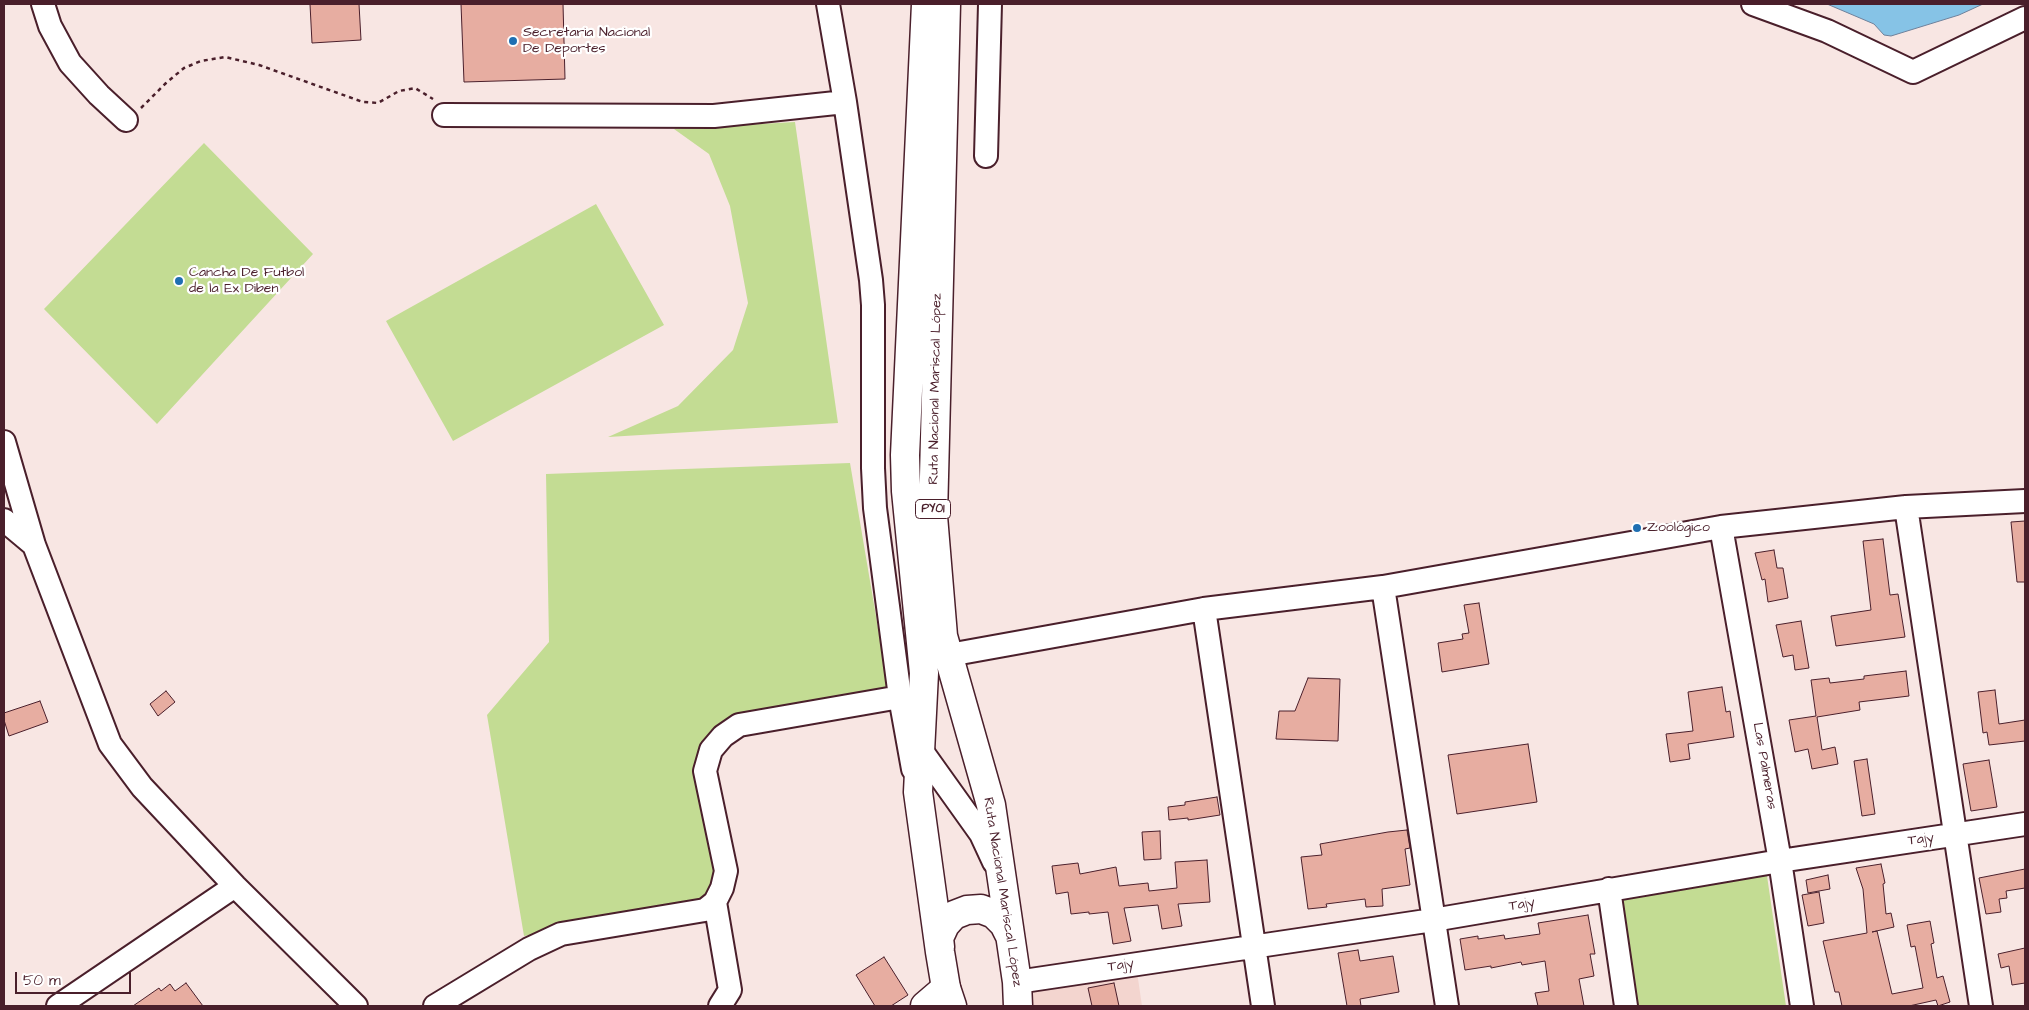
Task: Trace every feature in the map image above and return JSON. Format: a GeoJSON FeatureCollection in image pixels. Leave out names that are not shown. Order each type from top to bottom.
{"type":"FeatureCollection","features":[{"type":"Feature","properties":{"kind":"main road","name":"Ruta Nacional Mariscal López"},"geometry":{"type":"LineString","coordinates":[[926,4],[905,456],[910,548],[924,673],[918,792],[940,952],[954,1000]]}},
{"type":"Feature","properties":{"kind":"main road","name":"Ruta Nacional Mariscal López"},"geometry":{"type":"LineString","coordinates":[[946,4],[932,516],[944,636],[991,805],[1018,994]]}},
{"type":"Feature","properties":{"kind":"main road"},"geometry":{"type":"LineString","coordinates":[[940,952],[939,938],[945,925],[954,915],[967,910],[981,909],[994,914],[1004,924],[1010,936]]}},
{"type":"Feature","properties":{"kind":"main road"},"geometry":{"type":"LineString","coordinates":[[1001,1006],[1011,997],[1018,994]]}},
{"type":"Feature","properties":{"kind":"main road"},"geometry":{"type":"LineString","coordinates":[[925,1006],[954,1000]]}},
{"type":"Feature","properties":{"kind":"street"},"geometry":{"type":"LineString","coordinates":[[43,4],[50,26],[70,62],[99,95],[126,120]]}},
{"type":"Feature","properties":{"kind":"street"},"geometry":{"type":"LineString","coordinates":[[828,4],[845,102],[871,280],[873,314],[872,468],[874,499],[900,697],[918,792]]}},
{"type":"Feature","properties":{"kind":"street"},"geometry":{"type":"LineString","coordinates":[[986,156],[990,4]]}},
{"type":"Feature","properties":{"kind":"street"},"geometry":{"type":"LineString","coordinates":[[1753,4],[1826,32],[1913,72],[2025,18]]}},
{"type":"Feature","properties":{"kind":"street"},"geometry":{"type":"LineString","coordinates":[[444,115],[714,116],[845,102]]}},
{"type":"Feature","properties":{"kind":"street"},"geometry":{"type":"LineString","coordinates":[[4,442],[34,545],[110,744],[142,787],[235,886],[356,1006]]}},
{"type":"Feature","properties":{"kind":"street"},"geometry":{"type":"LineString","coordinates":[[949,655],[1204,610],[1383,586],[1721,527],[1906,507],[2025,500]]}},
{"type":"Feature","properties":{"kind":"street"},"geometry":{"type":"LineString","coordinates":[[1906,507],[1981,1006]]}},
{"type":"Feature","properties":{"kind":"street"},"geometry":{"type":"LineString","coordinates":[[4,520],[34,545]]}},
{"type":"Feature","properties":{"kind":"street","name":"Las Palmeras"},"geometry":{"type":"LineString","coordinates":[[1721,527],[1780,861],[1802,1006]]}},
{"type":"Feature","properties":{"kind":"street"},"geometry":{"type":"LineString","coordinates":[[1383,586],[1447,1006]]}},
{"type":"Feature","properties":{"kind":"street"},"geometry":{"type":"LineString","coordinates":[[1204,610],[1263,1006]]}},
{"type":"Feature","properties":{"kind":"street"},"geometry":{"type":"LineString","coordinates":[[435,1006],[529,949],[561,934],[705,910],[715,902],[722,888],[726,870],[706,771],[711,750],[723,736],[739,725],[900,697]]}},
{"type":"Feature","properties":{"kind":"street"},"geometry":{"type":"LineString","coordinates":[[904,720],[919,748],[981,834],[1003,885]]}},
{"type":"Feature","properties":{"kind":"street","name":"Tajy"},"geometry":{"type":"LineString","coordinates":[[1018,994],[1253,947],[1433,920],[1780,861],[2025,824]]}},
{"type":"Feature","properties":{"kind":"street"},"geometry":{"type":"LineString","coordinates":[[58,1006],[235,886]]}},
{"type":"Feature","properties":{"kind":"street"},"geometry":{"type":"LineString","coordinates":[[1608,889],[1626,1006]]}},
{"type":"Feature","properties":{"kind":"street"},"geometry":{"type":"LineString","coordinates":[[715,902],[730,990],[720,1006]]}},
{"type":"Feature","properties":{"kind":"path"},"geometry":{"type":"LineString","coordinates":[[126,120],[184,68],[201,61],[225,57],[259,65],[362,102],[378,103],[398,91],[415,88],[429,95],[444,115]]}},
{"type":"Feature","properties":{"kind":"shaded area"},"geometry":{"type":"Polygon","coordinates":[[[1135,958],[1142,1006],[1032,1006],[1027,982],[1135,958]]]}},
{"type":"Feature","properties":{"kind":"green space"},"geometry":{"type":"Polygon","coordinates":[[[795,122],[838,423],[608,437],[678,406],[733,350],[748,303],[730,206],[709,154],[674,129],[795,122]]]}},
{"type":"Feature","properties":{"kind":"green space","name":"Cancha De Futbol de la Ex Diben"},"geometry":{"type":"Polygon","coordinates":[[[204,143],[313,254],[157,424],[44,309],[204,143]]]}},
{"type":"Feature","properties":{"kind":"green space"},"geometry":{"type":"Polygon","coordinates":[[[596,204],[664,325],[453,441],[386,321],[596,204]]]}},
{"type":"Feature","properties":{"kind":"green space"},"geometry":{"type":"Polygon","coordinates":[[[850,463],[889,693],[727,721],[709,735],[696,765],[716,885],[695,907],[524,936],[487,715],[549,642],[546,474],[850,463]]]}},
{"type":"Feature","properties":{"kind":"green space"},"geometry":{"type":"Polygon","coordinates":[[[1766,869],[1786,1006],[1633,1006],[1614,892],[1766,869]]]}},
{"type":"Feature","properties":{"kind":"water"},"geometry":{"type":"Polygon","coordinates":[[[1827,4],[1983,4],[1959,15],[1891,36],[1884,35],[1874,24],[1827,4]]]}},
{"type":"Feature","properties":{"kind":"building"},"geometry":{"type":"Polygon","coordinates":[[[310,4],[359,4],[361,40],[312,43],[310,4]]]}},
{"type":"Feature","properties":{"kind":"building","name":"Secretaria Nacional De Deportes"},"geometry":{"type":"Polygon","coordinates":[[[461,4],[563,4],[565,79],[464,82],[461,4]]]}},
{"type":"Feature","properties":{"kind":"building"},"geometry":{"type":"Polygon","coordinates":[[[2025,521],[2025,582],[2017,582],[2011,522],[2025,521]]]}},
{"type":"Feature","properties":{"kind":"building"},"geometry":{"type":"Polygon","coordinates":[[[1883,539],[1890,595],[1898,594],[1905,637],[1836,646],[1831,616],[1871,610],[1863,541],[1883,539]]]}},
{"type":"Feature","properties":{"kind":"building"},"geometry":{"type":"Polygon","coordinates":[[[1774,550],[1777,568],[1783,568],[1788,598],[1768,602],[1765,579],[1762,580],[1755,553],[1774,550]]]}},
{"type":"Feature","properties":{"kind":"building"},"geometry":{"type":"Polygon","coordinates":[[[1479,603],[1489,664],[1442,672],[1438,643],[1463,639],[1462,634],[1469,633],[1464,605],[1479,603]]]}},
{"type":"Feature","properties":{"kind":"building"},"geometry":{"type":"Polygon","coordinates":[[[1801,621],[1809,668],[1795,670],[1793,655],[1783,657],[1776,625],[1801,621]]]}},
{"type":"Feature","properties":{"kind":"building"},"geometry":{"type":"Polygon","coordinates":[[[1906,671],[1909,696],[1859,702],[1860,710],[1817,717],[1822,750],[1835,747],[1838,764],[1812,769],[1808,749],[1795,752],[1789,720],[1816,716],[1811,680],[1829,678],[1830,683],[1864,679],[1864,676],[1906,671]]]}},
{"type":"Feature","properties":{"kind":"building"},"geometry":{"type":"Polygon","coordinates":[[[1308,678],[1340,679],[1338,741],[1276,739],[1279,711],[1295,711],[1308,678]]]}},
{"type":"Feature","properties":{"kind":"building"},"geometry":{"type":"Polygon","coordinates":[[[1722,687],[1726,712],[1730,711],[1734,737],[1688,744],[1690,759],[1670,762],[1666,734],[1693,731],[1688,692],[1722,687]]]}},
{"type":"Feature","properties":{"kind":"building"},"geometry":{"type":"Polygon","coordinates":[[[1995,690],[1999,724],[2025,720],[2025,741],[1989,745],[1987,732],[1983,733],[1978,692],[1995,690]]]}},
{"type":"Feature","properties":{"kind":"building"},"geometry":{"type":"Polygon","coordinates":[[[166,691],[175,702],[158,716],[150,704],[166,691]]]}},
{"type":"Feature","properties":{"kind":"building"},"geometry":{"type":"Polygon","coordinates":[[[40,701],[48,722],[9,736],[4,713],[40,701]]]}},
{"type":"Feature","properties":{"kind":"building"},"geometry":{"type":"Polygon","coordinates":[[[1528,744],[1537,802],[1457,814],[1448,755],[1528,744]]]}},
{"type":"Feature","properties":{"kind":"building"},"geometry":{"type":"Polygon","coordinates":[[[1867,759],[1875,814],[1862,816],[1854,761],[1867,759]]]}},
{"type":"Feature","properties":{"kind":"building"},"geometry":{"type":"Polygon","coordinates":[[[1989,760],[1997,807],[1971,811],[1963,764],[1989,760]]]}},
{"type":"Feature","properties":{"kind":"building"},"geometry":{"type":"Polygon","coordinates":[[[1217,797],[1220,815],[1188,820],[1188,818],[1169,820],[1168,807],[1217,797]]]}},
{"type":"Feature","properties":{"kind":"building"},"geometry":{"type":"Polygon","coordinates":[[[1407,830],[1410,848],[1405,849],[1410,885],[1382,889],[1383,906],[1366,907],[1365,899],[1326,904],[1327,907],[1308,909],[1301,857],[1322,855],[1320,844],[1407,830]]]}},
{"type":"Feature","properties":{"kind":"building"},"geometry":{"type":"Polygon","coordinates":[[[1160,831],[1161,859],[1144,860],[1142,832],[1160,831]]]}},
{"type":"Feature","properties":{"kind":"building"},"geometry":{"type":"Polygon","coordinates":[[[1207,860],[1210,902],[1178,904],[1182,926],[1162,929],[1158,905],[1124,908],[1131,941],[1113,944],[1108,912],[1071,914],[1068,892],[1056,894],[1052,866],[1078,863],[1080,874],[1116,867],[1119,886],[1148,883],[1149,891],[1177,888],[1175,862],[1207,860]]]}},
{"type":"Feature","properties":{"kind":"building"},"geometry":{"type":"Polygon","coordinates":[[[1881,864],[1885,883],[1883,884],[1886,914],[1891,913],[1894,927],[1872,932],[1877,931],[1892,994],[1923,988],[1915,946],[1911,947],[1907,925],[1930,921],[1934,943],[1931,944],[1937,978],[1943,976],[1950,1002],[1938,1006],[1936,1000],[1909,1006],[1842,1006],[1839,992],[1835,992],[1823,941],[1867,933],[1863,889],[1856,868],[1881,864]]]}},
{"type":"Feature","properties":{"kind":"building"},"geometry":{"type":"Polygon","coordinates":[[[2025,869],[2025,888],[2006,891],[2007,898],[1999,899],[2001,912],[1986,914],[1979,878],[2025,869]]]}},
{"type":"Feature","properties":{"kind":"building"},"geometry":{"type":"Polygon","coordinates":[[[1828,875],[1830,889],[1808,893],[1806,880],[1828,875]]]}},
{"type":"Feature","properties":{"kind":"building"},"geometry":{"type":"Polygon","coordinates":[[[1819,892],[1824,923],[1808,926],[1802,895],[1819,892]]]}},
{"type":"Feature","properties":{"kind":"building"},"geometry":{"type":"Polygon","coordinates":[[[1588,915],[1595,954],[1590,954],[1594,976],[1579,979],[1584,1006],[1538,1006],[1535,993],[1549,991],[1545,961],[1522,965],[1521,962],[1491,968],[1491,966],[1465,970],[1460,939],[1478,936],[1478,939],[1504,935],[1505,939],[1540,934],[1538,923],[1588,915]]]}},
{"type":"Feature","properties":{"kind":"building"},"geometry":{"type":"Polygon","coordinates":[[[2025,948],[2025,983],[2012,985],[2009,966],[2001,968],[1998,954],[2025,948]]]}},
{"type":"Feature","properties":{"kind":"building"},"geometry":{"type":"Polygon","coordinates":[[[1358,950],[1360,961],[1393,956],[1399,992],[1360,999],[1361,1006],[1347,1006],[1338,953],[1358,950]]]}},
{"type":"Feature","properties":{"kind":"building"},"geometry":{"type":"Polygon","coordinates":[[[884,957],[908,995],[891,1006],[875,1006],[856,975],[884,957]]]}},
{"type":"Feature","properties":{"kind":"building"},"geometry":{"type":"Polygon","coordinates":[[[186,983],[203,1006],[133,1006],[159,988],[161,991],[170,984],[175,991],[186,983]]]}},
{"type":"Feature","properties":{"kind":"building"},"geometry":{"type":"Polygon","coordinates":[[[1114,983],[1119,1006],[1092,1006],[1088,988],[1114,983]]]}},
{"type":"Feature","properties":{"kind":"place","name":"Secretaria Nacional De Deportes"},"geometry":{"type":"Point","coordinates":[513,41]}},
{"type":"Feature","properties":{"kind":"place","name":"Cancha De Futbol de la Ex Diben"},"geometry":{"type":"Point","coordinates":[179,281]}},
{"type":"Feature","properties":{"kind":"place","name":"Zoológico"},"geometry":{"type":"Point","coordinates":[1637,528]}}]}
